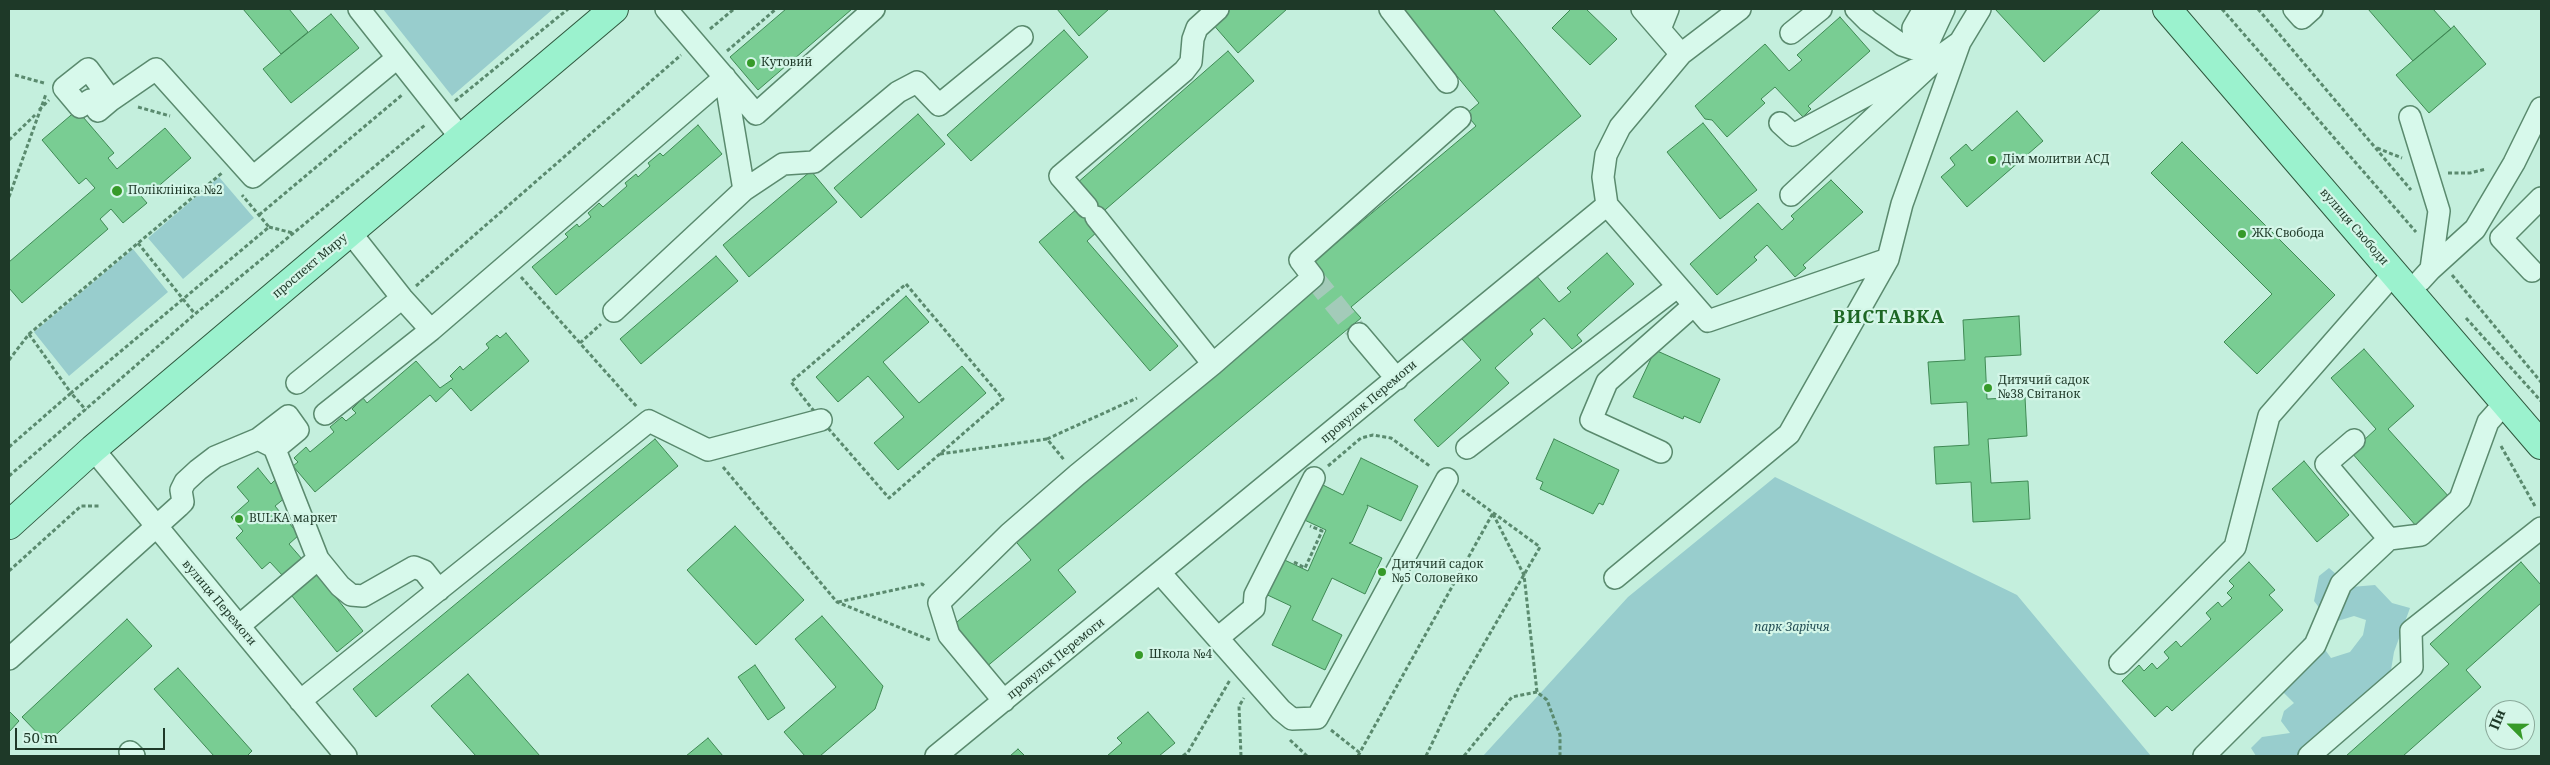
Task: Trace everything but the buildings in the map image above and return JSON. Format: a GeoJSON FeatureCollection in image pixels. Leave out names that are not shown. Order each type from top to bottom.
{"type":"FeatureCollection","features":[{"type":"Feature","properties":{"kind":"main road","name":"проспект Миру"},"geometry":{"type":"LineString","coordinates":[[9,526],[93,449],[614,9]]}},
{"type":"Feature","properties":{"kind":"main road","name":"вулиця Свободи"},"geometry":{"type":"LineString","coordinates":[[2167,9],[2394,273],[2496,412],[2541,445]]}},
{"type":"Feature","properties":{"kind":"main road","name":"вулиця Свободи"},"geometry":{"type":"LineString","coordinates":[[2186,9],[2431,266],[2541,422]]}},
{"type":"Feature","properties":{"kind":"street"},"geometry":{"type":"LineString","coordinates":[[359,9],[461,138]]}},
{"type":"Feature","properties":{"kind":"street"},"geometry":{"type":"LineString","coordinates":[[666,9],[756,114],[874,9]]}},
{"type":"Feature","properties":{"kind":"street"},"geometry":{"type":"LineString","coordinates":[[1213,364],[1060,176],[1184,71],[1191,62],[1193,39],[1198,28],[1218,9]]}},
{"type":"Feature","properties":{"kind":"street"},"geometry":{"type":"LineString","coordinates":[[1390,9],[1447,82]]}},
{"type":"Feature","properties":{"kind":"street"},"geometry":{"type":"LineString","coordinates":[[1642,9],[1680,54]]}},
{"type":"Feature","properties":{"kind":"street"},"geometry":{"type":"LineString","coordinates":[[1660,30],[1668,9]]}},
{"type":"Feature","properties":{"kind":"street"},"geometry":{"type":"LineString","coordinates":[[1740,9],[1680,54],[1620,127],[1606,155],[1603,177],[1607,205],[1708,321],[1888,258]]}},
{"type":"Feature","properties":{"kind":"street"},"geometry":{"type":"LineString","coordinates":[[1791,33],[1821,9]]}},
{"type":"Feature","properties":{"kind":"street"},"geometry":{"type":"LineString","coordinates":[[1856,9],[1868,21],[1902,45],[1931,54]]}},
{"type":"Feature","properties":{"kind":"street"},"geometry":{"type":"LineString","coordinates":[[1924,9],[1913,28],[1915,43],[1931,54]]}},
{"type":"Feature","properties":{"kind":"street"},"geometry":{"type":"LineString","coordinates":[[1791,196],[1931,54],[1944,9]]}},
{"type":"Feature","properties":{"kind":"street"},"geometry":{"type":"LineString","coordinates":[[1615,578],[1789,434],[1888,258],[1902,204],[1960,42],[1980,9]]}},
{"type":"Feature","properties":{"kind":"street"},"geometry":{"type":"LineString","coordinates":[[2294,9],[2302,18],[2312,9]]}},
{"type":"Feature","properties":{"kind":"street"},"geometry":{"type":"LineString","coordinates":[[614,311],[744,190],[783,164],[814,162],[898,92],[917,82],[939,105],[1022,37]]}},
{"type":"Feature","properties":{"kind":"street"},"geometry":{"type":"LineString","coordinates":[[1780,124],[1793,135],[1931,54],[1960,42]]}},
{"type":"Feature","properties":{"kind":"street"},"geometry":{"type":"LineString","coordinates":[[111,100],[156,69],[253,177],[398,58]]}},
{"type":"Feature","properties":{"kind":"street"},"geometry":{"type":"LineString","coordinates":[[719,70],[744,190]]}},
{"type":"Feature","properties":{"kind":"street"},"geometry":{"type":"LineString","coordinates":[[325,414],[431,330],[509,264],[719,70]]}},
{"type":"Feature","properties":{"kind":"street"},"geometry":{"type":"LineString","coordinates":[[2431,266],[2475,229],[2514,163],[2541,108]]}},
{"type":"Feature","properties":{"kind":"street"},"geometry":{"type":"LineString","coordinates":[[2410,116],[2439,211],[2431,266]]}},
{"type":"Feature","properties":{"kind":"street"},"geometry":{"type":"LineString","coordinates":[[1004,701],[949,634],[939,603],[1009,534],[1155,410],[1213,364],[1313,277],[1300,260],[1460,118]]}},
{"type":"Feature","properties":{"kind":"street"},"geometry":{"type":"LineString","coordinates":[[2532,271],[2501,238],[2541,198]]}},
{"type":"Feature","properties":{"kind":"street","name":"провулок Перемоги"},"geometry":{"type":"LineString","coordinates":[[936,756],[1161,574],[1607,205]]}},
{"type":"Feature","properties":{"kind":"street"},"geometry":{"type":"LineString","coordinates":[[350,232],[402,298],[431,330]]}},
{"type":"Feature","properties":{"kind":"street"},"geometry":{"type":"LineString","coordinates":[[2120,663],[2235,547],[2269,416],[2394,273]]}},
{"type":"Feature","properties":{"kind":"street"},"geometry":{"type":"LineString","coordinates":[[1467,448],[1677,286]]}},
{"type":"Feature","properties":{"kind":"street"},"geometry":{"type":"LineString","coordinates":[[297,384],[402,298]]}},
{"type":"Feature","properties":{"kind":"street"},"geometry":{"type":"LineString","coordinates":[[1661,452],[1590,420],[1607,382],[1694,305]]}},
{"type":"Feature","properties":{"kind":"street"},"geometry":{"type":"LineString","coordinates":[[1359,334],[1397,379]]}},
{"type":"Feature","properties":{"kind":"street"},"geometry":{"type":"LineString","coordinates":[[2204,756],[2315,644],[2341,584],[2389,539],[2420,535],[2460,499],[2496,412]]}},
{"type":"Feature","properties":{"kind":"street"},"geometry":{"type":"LineString","coordinates":[[300,701],[650,421],[708,450],[821,420]]}},
{"type":"Feature","properties":{"kind":"street"},"geometry":{"type":"LineString","coordinates":[[2354,440],[2326,464],[2389,539]]}},
{"type":"Feature","properties":{"kind":"street"},"geometry":{"type":"LineString","coordinates":[[9,659],[157,528],[183,502],[181,490],[184,482],[198,470],[215,457],[266,444],[318,560],[336,582],[351,595],[363,596],[414,567],[424,571],[439,590]]}},
{"type":"Feature","properties":{"kind":"street","name":"вулиця Перемоги"},"geometry":{"type":"LineString","coordinates":[[93,449],[346,756]]}},
{"type":"Feature","properties":{"kind":"street"},"geometry":{"type":"LineString","coordinates":[[1218,637],[1254,608],[1255,595],[1314,478]]}},
{"type":"Feature","properties":{"kind":"street"},"geometry":{"type":"LineString","coordinates":[[1161,574],[1281,710],[1292,719],[1317,718],[1447,479]]}},
{"type":"Feature","properties":{"kind":"street"},"geometry":{"type":"LineString","coordinates":[[2309,756],[2412,667],[2411,631],[2539,518]]}},
{"type":"Feature","properties":{"kind":"street"},"geometry":{"type":"LineString","coordinates":[[239,626],[318,560]]}},
{"type":"Feature","properties":{"kind":"path"},"geometry":{"type":"LineString","coordinates":[[9,476],[195,314],[568,9]]}},
{"type":"Feature","properties":{"kind":"path"},"geometry":{"type":"LineString","coordinates":[[402,298],[734,9]]}},
{"type":"Feature","properties":{"kind":"path"},"geometry":{"type":"LineString","coordinates":[[719,70],[776,9]]}},
{"type":"Feature","properties":{"kind":"path"},"geometry":{"type":"LineString","coordinates":[[2222,9],[2431,266],[2541,382]]}},
{"type":"Feature","properties":{"kind":"path"},"geometry":{"type":"LineString","coordinates":[[2258,9],[2412,192]]}},
{"type":"Feature","properties":{"kind":"path"},"geometry":{"type":"LineString","coordinates":[[15,75],[50,84]]}},
{"type":"Feature","properties":{"kind":"path"},"geometry":{"type":"LineString","coordinates":[[259,215],[416,83]]}},
{"type":"Feature","properties":{"kind":"path"},"geometry":{"type":"LineString","coordinates":[[9,140],[55,94]]}},
{"type":"Feature","properties":{"kind":"path"},"geometry":{"type":"LineString","coordinates":[[9,360],[29,334],[223,172],[229,180]]}},
{"type":"Feature","properties":{"kind":"path"},"geometry":{"type":"LineString","coordinates":[[241,194],[269,227],[293,233]]}},
{"type":"Feature","properties":{"kind":"path"},"geometry":{"type":"LineString","coordinates":[[9,447],[269,227]]}},
{"type":"Feature","properties":{"kind":"path"},"geometry":{"type":"LineString","coordinates":[[138,244],[195,314]]}},
{"type":"Feature","properties":{"kind":"path"},"geometry":{"type":"LineString","coordinates":[[509,264],[650,421]]}},
{"type":"Feature","properties":{"kind":"path"},"geometry":{"type":"LineString","coordinates":[[906,284],[1003,399],[939,454],[889,498],[821,420],[791,382],[906,284]]}},
{"type":"Feature","properties":{"kind":"path"},"geometry":{"type":"LineString","coordinates":[[580,343],[614,311]]}},
{"type":"Feature","properties":{"kind":"path"},"geometry":{"type":"LineString","coordinates":[[2460,312],[2541,401]]}},
{"type":"Feature","properties":{"kind":"path"},"geometry":{"type":"LineString","coordinates":[[29,334],[71,393],[86,410]]}},
{"type":"Feature","properties":{"kind":"path"},"geometry":{"type":"LineString","coordinates":[[939,454],[1047,439],[1141,396],[1155,410]]}},
{"type":"Feature","properties":{"kind":"path"},"geometry":{"type":"LineString","coordinates":[[2496,412],[2539,518]]}},
{"type":"Feature","properties":{"kind":"path"},"geometry":{"type":"LineString","coordinates":[[1314,478],[1361,438],[1374,435],[1390,438],[1540,547],[1459,686],[1426,756]]}},
{"type":"Feature","properties":{"kind":"path"},"geometry":{"type":"LineString","coordinates":[[1047,439],[1077,475]]}},
{"type":"Feature","properties":{"kind":"path"},"geometry":{"type":"LineString","coordinates":[[708,450],[837,602],[938,643]]}},
{"type":"Feature","properties":{"kind":"path"},"geometry":{"type":"LineString","coordinates":[[9,571],[81,506],[100,506]]}},
{"type":"Feature","properties":{"kind":"path"},"geometry":{"type":"LineString","coordinates":[[1493,513],[1524,575],[1537,692],[1547,700],[1560,735],[1560,756]]}},
{"type":"Feature","properties":{"kind":"path"},"geometry":{"type":"LineString","coordinates":[[1317,718],[1359,755],[1493,513]]}},
{"type":"Feature","properties":{"kind":"path"},"geometry":{"type":"LineString","coordinates":[[837,602],[922,584]]}},
{"type":"Feature","properties":{"kind":"path"},"geometry":{"type":"LineString","coordinates":[[1183,756],[1188,752],[1230,680]]}},
{"type":"Feature","properties":{"kind":"path"},"geometry":{"type":"LineString","coordinates":[[1464,756],[1512,697],[1537,692]]}},
{"type":"Feature","properties":{"kind":"path"},"geometry":{"type":"LineString","coordinates":[[1241,756],[1239,706],[1246,695]]}},
{"type":"Feature","properties":{"kind":"green space"},"geometry":{"type":"Polygon","coordinates":[[[383,9],[553,9],[452,96],[383,9]]]}},
{"type":"Feature","properties":{"kind":"green space"},"geometry":{"type":"Polygon","coordinates":[[[219,177],[254,218],[183,279],[148,238],[219,177]]]}},
{"type":"Feature","properties":{"kind":"green space"},"geometry":{"type":"Polygon","coordinates":[[[133,249],[168,292],[69,376],[34,332],[133,249]]]}},
{"type":"Feature","properties":{"kind":"green space","name":"парк Заріччя"},"geometry":{"type":"Polygon","coordinates":[[[1775,477],[2017,595],[2151,756],[1483,756],[1628,597],[1775,477]]]}},
{"type":"Feature","properties":{"kind":"green space"},"geometry":{"type":"Polygon","coordinates":[[[2329,568],[2351,587],[2375,585],[2392,603],[2410,608],[2394,652],[2389,682],[2297,756],[2256,756],[2251,748],[2262,737],[2290,733],[2281,721],[2284,711],[2294,703],[2282,691],[2304,638],[2321,644],[2331,658],[2350,652],[2363,635],[2366,620],[2354,616],[2331,623],[2314,601],[2319,576],[2329,568]]]}},
{"type":"Feature","properties":{"kind":"tunnel"},"geometry":{"type":"LineString","coordinates":[[1313,277],[1359,334]]}},
{"type":"Feature","properties":{"kind":"place","name":"Кутовий"},"geometry":{"type":"Point","coordinates":[751,63]}},
{"type":"Feature","properties":{"kind":"place","name":"Дім молитви АСД"},"geometry":{"type":"Point","coordinates":[1992,160]}},
{"type":"Feature","properties":{"kind":"place","name":"Поліклініка №2"},"geometry":{"type":"Point","coordinates":[117,191]}},
{"type":"Feature","properties":{"kind":"place","name":"ЖК Свобода"},"geometry":{"type":"Point","coordinates":[2242,234]}},
{"type":"Feature","properties":{"kind":"place","name":"Дитячий садок №38 Світанок"},"geometry":{"type":"Point","coordinates":[1988,388]}},
{"type":"Feature","properties":{"kind":"place","name":"BULKA маркет"},"geometry":{"type":"Point","coordinates":[239,519]}},
{"type":"Feature","properties":{"kind":"place","name":"Дитячий садок №5 Соловейко"},"geometry":{"type":"Point","coordinates":[1382,572]}},
{"type":"Feature","properties":{"kind":"place","name":"Школа №4"},"geometry":{"type":"Point","coordinates":[1139,655]}},
{"type":"Feature","properties":{"kind":"district","name":"ВИСТАВКА"},"geometry":{"type":"Point","coordinates":[1889,318]}}]}
